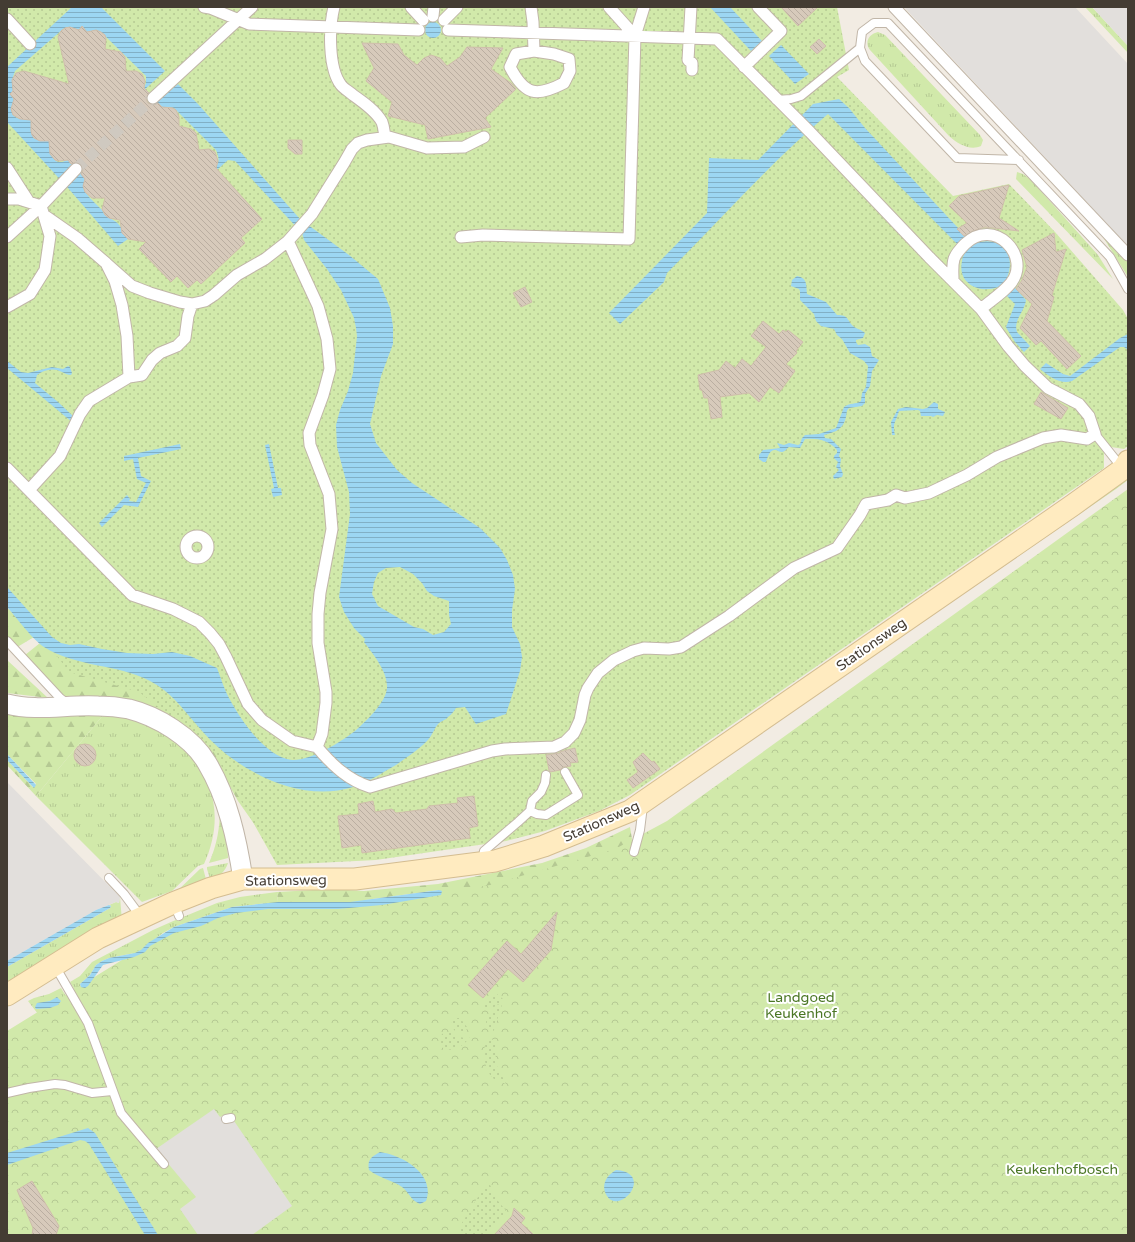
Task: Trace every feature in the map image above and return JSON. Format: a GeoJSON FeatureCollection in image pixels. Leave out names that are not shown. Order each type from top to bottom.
{"type":"FeatureCollection","features":[{"type":"Feature","properties":{"kind":"main road","name":"Stationsweg"},"geometry":{"type":"LineString","coordinates":[[7,995],[98,938],[141,918],[176,909],[211,888],[243,879],[355,878],[495,861],[544,846],[630,810],[644,802],[1073,505],[1126,466]]}},
{"type":"Feature","properties":{"kind":"street"},"geometry":{"type":"LineString","coordinates":[[204,7],[249,24],[331,26],[427,18]]}},
{"type":"Feature","properties":{"kind":"street"},"geometry":{"type":"LineString","coordinates":[[153,98],[252,7]]}},
{"type":"Feature","properties":{"kind":"street"},"geometry":{"type":"LineString","coordinates":[[334,7],[331,26],[333,63],[336,74],[342,86],[378,116],[383,124],[385,137]]}},
{"type":"Feature","properties":{"kind":"street"},"geometry":{"type":"LineString","coordinates":[[411,7],[427,18]]}},
{"type":"Feature","properties":{"kind":"street"},"geometry":{"type":"LineString","coordinates":[[7,468],[132,594],[173,608],[199,622],[219,644],[248,704],[262,720],[292,741],[318,748],[323,755],[350,778],[370,787],[466,758],[505,749],[554,747],[565,742],[574,733],[580,720],[584,694],[598,673],[614,660],[633,651],[644,648],[669,649],[681,647],[729,616],[794,568],[837,548],[866,504],[888,500],[896,495],[906,498],[929,493],[967,475],[997,457],[1043,438],[1061,435],[1087,439],[1094,434],[1089,416],[1079,404],[1048,388],[1042,382],[1008,346],[980,309],[953,280],[929,257],[810,132],[776,100],[717,39],[533,32],[446,25],[457,7]]}},
{"type":"Feature","properties":{"kind":"street"},"geometry":{"type":"LineString","coordinates":[[531,7],[534,51]]}},
{"type":"Feature","properties":{"kind":"street"},"geometry":{"type":"LineString","coordinates":[[609,7],[635,36]]}},
{"type":"Feature","properties":{"kind":"street"},"geometry":{"type":"LineString","coordinates":[[461,237],[483,236],[629,239],[635,36],[644,7]]}},
{"type":"Feature","properties":{"kind":"street"},"geometry":{"type":"LineString","coordinates":[[691,7],[688,60],[692,63],[692,70]]}},
{"type":"Feature","properties":{"kind":"street"},"geometry":{"type":"LineString","coordinates":[[744,66],[781,31],[758,7]]}},
{"type":"Feature","properties":{"kind":"street"},"geometry":{"type":"LineString","coordinates":[[894,7],[1128,255]]}},
{"type":"Feature","properties":{"kind":"street"},"geometry":{"type":"LineString","coordinates":[[7,20],[30,44]]}},
{"type":"Feature","properties":{"kind":"street"},"geometry":{"type":"LineString","coordinates":[[534,51],[554,54],[570,59],[570,71],[564,83],[543,92],[530,91],[517,81],[510,67],[516,54],[534,51]]}},
{"type":"Feature","properties":{"kind":"street"},"geometry":{"type":"LineString","coordinates":[[7,199],[19,199],[42,210],[132,286],[180,302],[192,304],[205,301],[236,275],[265,259],[281,248],[312,214],[352,149],[358,143],[367,140],[389,137],[427,148],[464,147],[484,137]]}},
{"type":"Feature","properties":{"kind":"street"},"geometry":{"type":"LineString","coordinates":[[7,168],[28,202]]}},
{"type":"Feature","properties":{"kind":"street"},"geometry":{"type":"LineString","coordinates":[[7,237],[42,210],[58,186],[76,170]]}},
{"type":"Feature","properties":{"kind":"street"},"geometry":{"type":"LineString","coordinates":[[7,306],[30,294],[45,270],[50,236],[42,210]]}},
{"type":"Feature","properties":{"kind":"street"},"geometry":{"type":"LineString","coordinates":[[953,280],[954,260],[959,250],[971,238],[986,234],[999,237],[1009,245],[1016,256],[1017,269],[1012,282],[980,309]]}},
{"type":"Feature","properties":{"kind":"street"},"geometry":{"type":"LineString","coordinates":[[289,239],[318,306],[327,339],[330,370],[323,395],[309,433],[310,445],[329,494],[332,529],[320,593],[318,614],[318,643],[326,692],[324,722],[318,748]]}},
{"type":"Feature","properties":{"kind":"street"},"geometry":{"type":"LineString","coordinates":[[106,264],[115,281],[122,305],[127,336],[129,377]]}},
{"type":"Feature","properties":{"kind":"street"},"geometry":{"type":"LineString","coordinates":[[29,490],[60,456],[80,414],[90,401],[129,377],[142,375],[152,360],[160,353],[177,346],[185,338],[188,316],[192,304]]}},
{"type":"Feature","properties":{"kind":"street"},"geometry":{"type":"LineString","coordinates":[[7,704],[44,708],[97,706],[128,709],[150,716],[170,727],[189,741],[207,762],[220,788],[231,822],[240,858],[243,879]]}},
{"type":"Feature","properties":{"kind":"lane"},"geometry":{"type":"LineString","coordinates":[[1019,160],[957,158],[865,61],[860,48],[862,32],[874,23],[888,23],[1019,160],[1110,256],[1128,289]]}},
{"type":"Feature","properties":{"kind":"lane"},"geometry":{"type":"LineString","coordinates":[[776,100],[791,99],[801,96],[860,48]]}},
{"type":"Feature","properties":{"kind":"lane"},"geometry":{"type":"LineString","coordinates":[[1094,434],[1126,466]]}},
{"type":"Feature","properties":{"kind":"lane"},"geometry":{"type":"LineString","coordinates":[[7,641],[60,698],[70,706]]}},
{"type":"Feature","properties":{"kind":"lane"},"geometry":{"type":"LineString","coordinates":[[530,811],[537,814],[546,815],[578,795],[565,772]]}},
{"type":"Feature","properties":{"kind":"lane"},"geometry":{"type":"LineString","coordinates":[[482,862],[484,851],[530,811],[532,801],[541,792],[546,783],[546,775]]}},
{"type":"Feature","properties":{"kind":"lane"},"geometry":{"type":"LineString","coordinates":[[634,852],[640,830],[644,802]]}},
{"type":"Feature","properties":{"kind":"lane"},"geometry":{"type":"LineString","coordinates":[[109,878],[124,894],[141,918]]}},
{"type":"Feature","properties":{"kind":"lane"},"geometry":{"type":"LineString","coordinates":[[54,965],[88,1023],[121,1113],[164,1164]]}},
{"type":"Feature","properties":{"kind":"lane"},"geometry":{"type":"LineString","coordinates":[[7,1093],[55,1084],[65,1085],[92,1093],[112,1091]]}},
{"type":"Feature","properties":{"kind":"green space"},"geometry":{"type":"Polygon","coordinates":[[[7,7],[837,7],[849,70],[837,77],[953,196],[1009,184],[1055,232],[1123,310],[1128,319],[1128,446],[1124,449],[1111,447],[1104,453],[1104,468],[630,795],[599,811],[545,831],[506,841],[376,860],[277,865],[212,749],[139,692],[69,672],[38,631],[7,599],[7,7]]]}},
{"type":"Feature","properties":{"kind":"green space"},"geometry":{"type":"Polygon","coordinates":[[[1085,7],[1092,7],[1128,46],[1128,53],[1085,7]]]}},
{"type":"Feature","properties":{"kind":"green space"},"geometry":{"type":"Polygon","coordinates":[[[878,32],[885,35],[980,135],[983,140],[981,146],[973,148],[964,146],[949,136],[870,50],[867,44],[868,39],[870,36],[878,32]]]}},
{"type":"Feature","properties":{"kind":"green space"},"geometry":{"type":"Polygon","coordinates":[[[1017,172],[1023,174],[1031,180],[1098,255],[1113,279],[1016,179],[1017,172]]]}},
{"type":"Feature","properties":{"kind":"green space"},"geometry":{"type":"Polygon","coordinates":[[[1104,236],[1128,261],[1128,277],[1103,237],[1104,236]]]}},
{"type":"Feature","properties":{"kind":"green space"},"geometry":{"type":"Polygon","coordinates":[[[1128,475],[1128,480],[1116,489],[821,692],[765,727],[1128,475]]]}},
{"type":"Feature","properties":{"kind":"green space","name":"Landgoed Keukenhof"},"geometry":{"type":"Polygon","coordinates":[[[1128,489],[1128,1235],[7,1235],[7,1031],[164,934],[268,902],[397,899],[490,885],[615,849],[667,821],[1128,489]]]}},
{"type":"Feature","properties":{"kind":"green space"},"geometry":{"type":"Polygon","coordinates":[[[7,607],[34,637],[19,646],[13,646],[7,640],[7,607]]]}},
{"type":"Feature","properties":{"kind":"green space"},"geometry":{"type":"Polygon","coordinates":[[[40,643],[43,646],[137,675],[207,736],[274,852],[238,801],[213,756],[126,699],[105,696],[66,698],[29,663],[25,655],[40,643]]]}},
{"type":"Feature","properties":{"kind":"green space"},"geometry":{"type":"Polygon","coordinates":[[[7,660],[48,698],[7,693],[7,660]]]}},
{"type":"Feature","properties":{"kind":"green space"},"geometry":{"type":"Polygon","coordinates":[[[7,714],[27,717],[104,714],[36,796],[7,765],[7,760],[33,787],[36,784],[7,754],[7,714]]]}},
{"type":"Feature","properties":{"kind":"green space"},"geometry":{"type":"Polygon","coordinates":[[[104,714],[137,721],[168,736],[185,750],[198,765],[208,782],[213,801],[215,821],[212,842],[204,864],[198,866],[172,891],[142,902],[36,796],[104,714]]]}},
{"type":"Feature","properties":{"kind":"green space"},"geometry":{"type":"Polygon","coordinates":[[[220,808],[226,831],[228,858],[209,863],[218,836],[220,808]]]}},
{"type":"Feature","properties":{"kind":"green space"},"geometry":{"type":"Polygon","coordinates":[[[630,827],[632,839],[614,907],[476,926],[439,890],[350,902],[278,902],[277,892],[331,889],[364,891],[438,884],[542,863],[586,848],[630,827]]]}},
{"type":"Feature","properties":{"kind":"green space"},"geometry":{"type":"Polygon","coordinates":[[[228,863],[219,876],[211,882],[207,867],[228,863]]]}},
{"type":"Feature","properties":{"kind":"green space"},"geometry":{"type":"Polygon","coordinates":[[[203,868],[207,883],[174,894],[200,869],[203,868]]]}},
{"type":"Feature","properties":{"kind":"green space"},"geometry":{"type":"Polygon","coordinates":[[[277,892],[278,902],[232,907],[174,927],[135,953],[109,958],[102,961],[96,965],[90,975],[80,984],[86,1009],[70,982],[80,976],[92,962],[171,922],[217,903],[240,897],[277,892]]]}},
{"type":"Feature","properties":{"kind":"green space"},"geometry":{"type":"Polygon","coordinates":[[[120,897],[122,921],[7,987],[7,967],[110,908],[111,906],[109,905],[116,902],[119,903],[120,897]]]}},
{"type":"Feature","properties":{"kind":"green space"},"geometry":{"type":"Polygon","coordinates":[[[61,988],[82,1022],[38,1014],[28,1001],[61,988]]]}},
{"type":"Feature","properties":{"kind":"green space"},"geometry":{"type":"Polygon","coordinates":[[[493,994],[497,994],[503,999],[490,1009],[480,1006],[493,994]]]}},
{"type":"Feature","properties":{"kind":"green space"},"geometry":{"type":"Polygon","coordinates":[[[502,1005],[493,1033],[491,1033],[487,1028],[486,1023],[488,1016],[502,1005]]]}},
{"type":"Feature","properties":{"kind":"green space"},"geometry":{"type":"Polygon","coordinates":[[[455,1018],[460,1018],[467,1027],[466,1033],[457,1032],[452,1027],[451,1021],[455,1018]]]}},
{"type":"Feature","properties":{"kind":"green space"},"geometry":{"type":"Polygon","coordinates":[[[445,1032],[465,1038],[470,1032],[472,1033],[462,1045],[447,1050],[440,1046],[441,1036],[445,1032]]]}},
{"type":"Feature","properties":{"kind":"green space"},"geometry":{"type":"Polygon","coordinates":[[[488,1039],[495,1040],[496,1064],[506,1084],[494,1079],[488,1071],[484,1054],[488,1039]]]}},
{"type":"Feature","properties":{"kind":"green space"},"geometry":{"type":"Polygon","coordinates":[[[488,1181],[498,1201],[507,1212],[486,1235],[460,1235],[460,1226],[488,1181]]]}},
{"type":"Feature","properties":{"kind":"shaded area"},"geometry":{"type":"Polygon","coordinates":[[[904,7],[1075,7],[1128,64],[1128,246],[904,7]]]}},
{"type":"Feature","properties":{"kind":"shaded area"},"geometry":{"type":"Polygon","coordinates":[[[1092,7],[1128,7],[1128,46],[1092,7]]]}},
{"type":"Feature","properties":{"kind":"shaded area"},"geometry":{"type":"Polygon","coordinates":[[[7,782],[120,897],[119,903],[116,902],[96,910],[7,961],[7,782]]]}},
{"type":"Feature","properties":{"kind":"shaded area"},"geometry":{"type":"Polygon","coordinates":[[[214,1109],[220,1117],[230,1115],[292,1206],[252,1235],[198,1235],[180,1209],[196,1197],[156,1149],[214,1109]]]}},
{"type":"Feature","properties":{"kind":"water"},"geometry":{"type":"Polygon","coordinates":[[[72,7],[101,7],[165,71],[143,91],[146,83],[146,76],[101,32],[96,30],[87,32],[82,27],[77,31],[68,27],[63,29],[15,71],[12,80],[15,90],[10,94],[15,100],[11,109],[13,115],[17,118],[27,118],[34,121],[31,129],[34,138],[50,138],[51,152],[55,160],[58,162],[63,162],[69,159],[79,173],[81,172],[87,178],[84,187],[87,194],[108,217],[118,224],[128,239],[118,246],[68,188],[7,122],[7,67],[72,7]]]}},
{"type":"Feature","properties":{"kind":"water"},"geometry":{"type":"Polygon","coordinates":[[[710,7],[730,7],[762,41],[751,51],[710,7]]]}},
{"type":"Feature","properties":{"kind":"water"},"geometry":{"type":"Polygon","coordinates":[[[433,22],[440,27],[441,30],[436,37],[433,38],[426,33],[425,30],[430,23],[433,22]]]}},
{"type":"Feature","properties":{"kind":"water"},"geometry":{"type":"Polygon","coordinates":[[[781,45],[809,74],[795,84],[769,56],[781,45]]]}},
{"type":"Feature","properties":{"kind":"water"},"geometry":{"type":"Polygon","coordinates":[[[178,84],[198,104],[300,219],[349,255],[378,279],[390,308],[393,326],[393,344],[381,376],[370,424],[376,443],[397,470],[412,483],[480,528],[500,548],[513,575],[515,589],[512,610],[512,627],[520,644],[522,657],[520,671],[506,714],[476,724],[465,707],[456,708],[447,718],[438,724],[429,739],[416,751],[396,765],[364,783],[353,787],[336,791],[320,792],[303,790],[286,786],[254,773],[218,747],[175,700],[157,685],[138,675],[56,654],[40,644],[7,607],[7,587],[52,637],[61,643],[70,645],[79,644],[127,653],[153,654],[172,652],[190,656],[217,668],[229,698],[240,717],[255,736],[272,752],[292,760],[316,754],[334,745],[355,731],[374,712],[386,694],[387,682],[383,670],[364,642],[365,639],[354,628],[344,612],[339,597],[350,514],[349,492],[337,447],[336,425],[353,373],[357,336],[354,318],[341,290],[327,269],[304,240],[302,233],[235,161],[228,160],[218,169],[215,168],[218,164],[218,155],[216,150],[174,108],[167,107],[160,110],[154,104],[178,84]],[[400,567],[386,568],[378,573],[374,582],[372,594],[378,606],[414,627],[423,629],[433,635],[444,632],[451,624],[449,615],[449,601],[434,596],[427,591],[422,583],[413,574],[400,567]]]}},
{"type":"Feature","properties":{"kind":"water"},"geometry":{"type":"Polygon","coordinates":[[[839,99],[849,108],[865,128],[973,244],[991,242],[1004,248],[1010,261],[1010,269],[1007,278],[1026,300],[1016,328],[1017,332],[1030,346],[1024,352],[1015,342],[1006,327],[1015,304],[998,287],[991,289],[977,288],[966,281],[961,269],[965,252],[828,114],[766,172],[667,273],[664,282],[620,324],[609,313],[707,213],[709,158],[758,160],[813,104],[839,99]]]}},
{"type":"Feature","properties":{"kind":"water"},"geometry":{"type":"Polygon","coordinates":[[[797,276],[805,280],[807,294],[826,302],[837,315],[847,318],[853,326],[865,333],[863,338],[856,340],[856,342],[858,345],[865,344],[870,347],[872,356],[879,360],[872,371],[870,386],[865,394],[865,403],[862,406],[849,408],[841,428],[824,435],[825,438],[831,439],[841,449],[839,456],[841,459],[840,466],[843,474],[842,477],[834,479],[833,476],[839,470],[836,467],[838,462],[834,458],[837,450],[822,440],[805,439],[800,448],[789,447],[782,452],[773,450],[769,454],[766,462],[759,459],[759,455],[763,450],[780,448],[777,443],[784,445],[789,443],[798,445],[805,435],[819,434],[836,428],[844,407],[861,401],[862,393],[866,387],[868,366],[864,361],[850,353],[834,329],[821,326],[816,321],[814,314],[800,300],[799,289],[791,286],[792,280],[797,276]]]}},
{"type":"Feature","properties":{"kind":"water"},"geometry":{"type":"Polygon","coordinates":[[[1128,334],[1128,350],[1124,347],[1120,347],[1072,381],[1059,381],[1040,369],[1046,363],[1063,374],[1070,376],[1120,338],[1128,334]]]}},
{"type":"Feature","properties":{"kind":"water"},"geometry":{"type":"Polygon","coordinates":[[[7,361],[21,372],[28,373],[52,367],[63,369],[68,366],[70,367],[72,373],[71,375],[59,370],[49,370],[37,375],[35,383],[75,418],[72,422],[7,368],[7,361]]]}},
{"type":"Feature","properties":{"kind":"water"},"geometry":{"type":"Polygon","coordinates":[[[934,402],[938,404],[938,409],[945,412],[943,416],[921,416],[920,411],[918,410],[899,411],[894,425],[895,435],[892,435],[891,422],[898,409],[906,407],[923,409],[927,408],[934,402]]]}},
{"type":"Feature","properties":{"kind":"water"},"geometry":{"type":"Polygon","coordinates":[[[180,444],[181,449],[138,458],[141,476],[151,481],[138,507],[124,505],[102,527],[99,523],[127,495],[130,499],[129,501],[136,502],[146,483],[137,479],[133,459],[124,461],[124,456],[180,444]]]}},
{"type":"Feature","properties":{"kind":"water"},"geometry":{"type":"Polygon","coordinates":[[[269,444],[278,488],[281,488],[282,495],[273,497],[271,489],[274,488],[265,445],[269,444]]]}},
{"type":"Feature","properties":{"kind":"water"},"geometry":{"type":"Polygon","coordinates":[[[7,754],[36,785],[34,788],[7,760],[7,754]]]}},
{"type":"Feature","properties":{"kind":"water"},"geometry":{"type":"Polygon","coordinates":[[[439,890],[442,891],[441,895],[382,905],[338,909],[268,909],[236,913],[218,918],[201,926],[174,933],[150,946],[145,952],[134,957],[103,965],[88,986],[85,988],[81,987],[80,984],[90,975],[96,965],[102,961],[109,958],[135,953],[174,927],[232,907],[278,902],[350,902],[439,890]]]}},
{"type":"Feature","properties":{"kind":"water"},"geometry":{"type":"Polygon","coordinates":[[[109,905],[111,906],[110,908],[7,967],[7,961],[96,910],[109,905]]]}},
{"type":"Feature","properties":{"kind":"water"},"geometry":{"type":"Polygon","coordinates":[[[57,997],[61,1001],[58,1005],[50,1008],[36,1009],[35,1007],[37,1003],[50,1001],[57,997]]]}},
{"type":"Feature","properties":{"kind":"water"},"geometry":{"type":"Polygon","coordinates":[[[88,1128],[95,1133],[158,1235],[145,1235],[89,1144],[85,1141],[80,1140],[7,1165],[7,1153],[88,1128]]]}},
{"type":"Feature","properties":{"kind":"water"},"geometry":{"type":"Polygon","coordinates":[[[380,1152],[398,1157],[422,1174],[428,1191],[426,1201],[420,1204],[402,1187],[369,1170],[370,1159],[380,1152]]]}},
{"type":"Feature","properties":{"kind":"water"},"geometry":{"type":"Polygon","coordinates":[[[616,1170],[627,1173],[633,1178],[634,1185],[631,1192],[626,1197],[619,1201],[613,1201],[607,1196],[604,1184],[607,1178],[616,1170]]]}},
{"type":"Feature","properties":{"kind":"building"},"geometry":{"type":"Polygon","coordinates":[[[781,7],[818,7],[798,26],[781,7]]]}},
{"type":"Feature","properties":{"kind":"building"},"geometry":{"type":"Polygon","coordinates":[[[82,26],[87,32],[96,30],[105,35],[105,49],[121,52],[125,57],[126,71],[136,71],[142,74],[145,81],[144,88],[149,93],[146,99],[148,103],[154,105],[158,103],[162,107],[173,108],[176,110],[179,117],[179,126],[191,129],[196,133],[199,150],[209,149],[215,152],[218,161],[216,168],[262,219],[241,238],[245,243],[201,284],[197,280],[188,288],[177,276],[171,282],[139,249],[146,242],[128,239],[122,233],[120,220],[109,218],[105,215],[102,209],[105,198],[92,198],[85,192],[83,186],[85,179],[81,174],[83,170],[81,164],[77,162],[71,164],[68,160],[55,160],[50,154],[49,141],[40,141],[32,135],[31,120],[20,119],[13,115],[11,109],[14,99],[10,94],[13,91],[12,80],[16,73],[24,71],[69,84],[58,37],[61,31],[65,28],[70,27],[79,30],[82,26]]]}},
{"type":"Feature","properties":{"kind":"building"},"geometry":{"type":"Polygon","coordinates":[[[819,39],[826,46],[817,54],[810,47],[819,39]]]}},
{"type":"Feature","properties":{"kind":"building"},"geometry":{"type":"Polygon","coordinates":[[[362,43],[398,44],[404,55],[417,65],[424,58],[431,55],[440,58],[447,66],[460,57],[467,47],[503,48],[491,69],[511,83],[516,89],[485,118],[491,127],[428,139],[425,125],[388,116],[392,102],[366,81],[374,68],[362,43]]]}},
{"type":"Feature","properties":{"kind":"building"},"geometry":{"type":"Polygon","coordinates":[[[288,140],[302,140],[302,154],[295,154],[288,148],[288,140]]]}},
{"type":"Feature","properties":{"kind":"building"},"geometry":{"type":"Polygon","coordinates":[[[1009,185],[999,218],[1019,231],[985,227],[964,236],[957,229],[967,223],[949,206],[959,196],[1009,185]]]}},
{"type":"Feature","properties":{"kind":"building"},"geometry":{"type":"Polygon","coordinates":[[[1054,233],[1056,252],[1066,249],[1052,295],[1054,297],[1047,321],[1081,356],[1067,369],[1041,341],[1036,345],[1020,328],[1032,304],[1016,289],[1022,280],[1027,267],[1022,250],[1054,233]]]}},
{"type":"Feature","properties":{"kind":"building"},"geometry":{"type":"Polygon","coordinates":[[[525,287],[532,302],[521,307],[513,293],[525,287]]]}},
{"type":"Feature","properties":{"kind":"building"},"geometry":{"type":"Polygon","coordinates":[[[763,321],[779,334],[783,330],[786,332],[788,330],[803,342],[796,351],[797,353],[786,364],[795,371],[779,393],[770,387],[759,402],[749,393],[720,397],[722,417],[711,419],[708,398],[704,398],[702,390],[700,390],[698,375],[719,370],[726,361],[735,368],[742,359],[751,366],[766,347],[751,336],[763,321]]]}},
{"type":"Feature","properties":{"kind":"building"},"geometry":{"type":"Polygon","coordinates":[[[1041,392],[1068,408],[1061,419],[1034,404],[1041,392]]]}},
{"type":"Feature","properties":{"kind":"building"},"geometry":{"type":"Polygon","coordinates":[[[85,744],[89,745],[95,751],[95,759],[89,765],[85,766],[81,765],[75,759],[74,755],[75,751],[81,745],[85,744]]]}},
{"type":"Feature","properties":{"kind":"building"},"geometry":{"type":"Polygon","coordinates":[[[575,748],[578,762],[570,763],[571,766],[563,767],[560,770],[550,772],[546,755],[560,753],[575,748]]]}},
{"type":"Feature","properties":{"kind":"building"},"geometry":{"type":"Polygon","coordinates":[[[643,753],[652,762],[654,761],[660,769],[633,788],[627,780],[638,772],[633,762],[643,753]]]}},
{"type":"Feature","properties":{"kind":"building"},"geometry":{"type":"Polygon","coordinates":[[[474,796],[478,826],[469,828],[470,838],[362,853],[361,845],[342,848],[338,816],[359,814],[358,804],[373,801],[375,812],[392,809],[396,813],[427,809],[429,806],[458,803],[457,798],[474,796]]]}},
{"type":"Feature","properties":{"kind":"building"},"geometry":{"type":"Polygon","coordinates":[[[557,912],[551,950],[523,982],[508,969],[483,998],[468,985],[507,941],[521,954],[557,912]]]}},
{"type":"Feature","properties":{"kind":"building"},"geometry":{"type":"Polygon","coordinates":[[[32,1181],[59,1226],[56,1235],[32,1235],[33,1228],[17,1190],[32,1181]]]}},
{"type":"Feature","properties":{"kind":"building"},"geometry":{"type":"Polygon","coordinates":[[[514,1208],[525,1218],[521,1223],[534,1235],[494,1235],[512,1216],[514,1208]]]}},
{"type":"Feature","properties":{"kind":"tunnel"},"geometry":{"type":"LineString","coordinates":[[76,169],[153,98]]}},
{"type":"Feature","properties":{"kind":"park label","name":"Keukenhofbosch"},"geometry":{"type":"Point","coordinates":[1062,1169]}}]}
